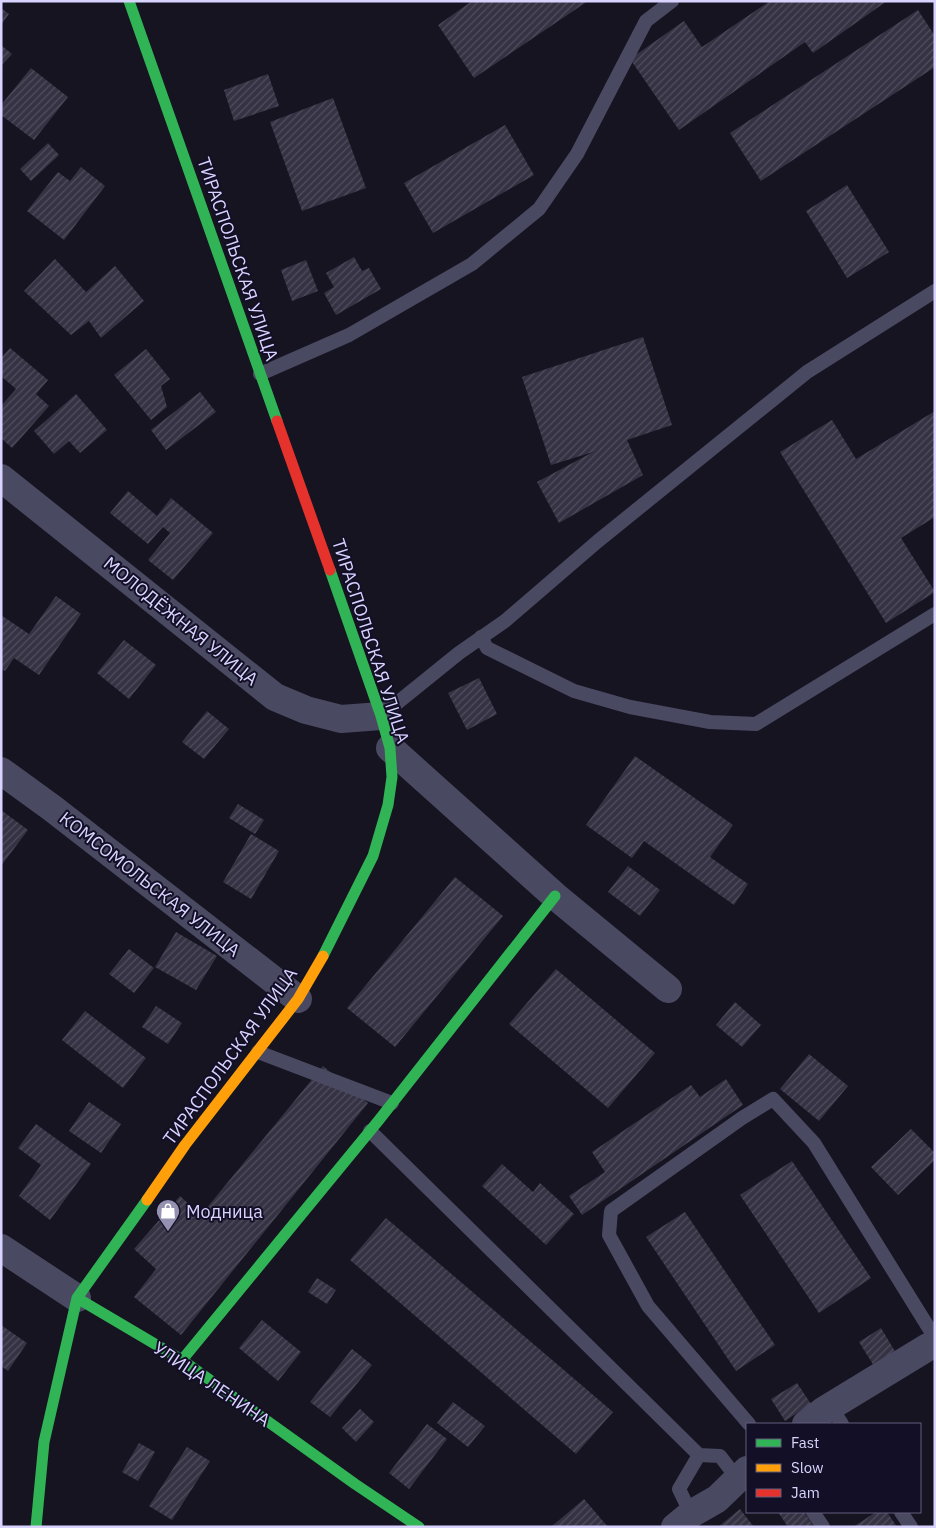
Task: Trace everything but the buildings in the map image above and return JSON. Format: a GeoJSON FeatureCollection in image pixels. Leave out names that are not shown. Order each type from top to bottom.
{"type":"FeatureCollection","features":[{"type":"Feature","properties":{"kind":"street","name":"ТИРАСПОЛЬСКАЯ УЛИЦА"},"geometry":{"type":"LineString","coordinates":[[36,1527],[44,1442],[77,1298],[185,1145],[298,999],[327,949],[373,856],[388,806],[392,777],[390,748],[381,716],[129,1]]}},
{"type":"Feature","properties":{"kind":"street","name":"МОЛОДЁЖНАЯ УЛИЦА"},"geometry":{"type":"LineString","coordinates":[[1,478],[276,696],[306,710],[341,719],[381,716]]}},
{"type":"Feature","properties":{"kind":"street"},"geometry":{"type":"LineString","coordinates":[[390,748],[554,896],[668,990]]}},
{"type":"Feature","properties":{"kind":"street","name":"КОМСОМОЛЬСКАЯ УЛИЦА"},"geometry":{"type":"LineString","coordinates":[[1,771],[52,808],[298,999]]}},
{"type":"Feature","properties":{"kind":"street"},"geometry":{"type":"LineString","coordinates":[[182,1360],[370,1131],[554,896]]}},
{"type":"Feature","properties":{"kind":"street","name":"УЛИЦА ЛЕНИНА"},"geometry":{"type":"LineString","coordinates":[[1,1248],[77,1298],[182,1360],[355,1484],[419,1527]]}},
{"type":"Feature","properties":{"kind":"street"},"geometry":{"type":"LineString","coordinates":[[809,1423],[837,1415],[928,1347],[935,1345]]}},
{"type":"Feature","properties":{"kind":"street"},"geometry":{"type":"LineString","coordinates":[[683,1520],[717,1499],[742,1474]]}},
{"type":"Feature","properties":{"kind":"lane"},"geometry":{"type":"LineString","coordinates":[[260,374],[348,335],[472,264],[539,209],[578,154],[646,21],[672,1]]}},
{"type":"Feature","properties":{"kind":"lane"},"geometry":{"type":"LineString","coordinates":[[381,716],[459,653],[504,620],[598,541],[807,372],[935,292]]}},
{"type":"Feature","properties":{"kind":"lane"},"geometry":{"type":"LineString","coordinates":[[481,637],[487,648],[574,691],[630,707],[710,722],[756,724],[935,614]]}},
{"type":"Feature","properties":{"kind":"lane"},"geometry":{"type":"LineString","coordinates":[[258,1052],[392,1103]]}},
{"type":"Feature","properties":{"kind":"lane"},"geometry":{"type":"LineString","coordinates":[[748,1423],[648,1306],[609,1235],[611,1211],[742,1118],[773,1099],[814,1143],[935,1338]]}},
{"type":"Feature","properties":{"kind":"lane"},"geometry":{"type":"LineString","coordinates":[[370,1131],[699,1454],[720,1456],[742,1474]]}},
{"type":"Feature","properties":{"kind":"lane"},"geometry":{"type":"LineString","coordinates":[[683,1520],[679,1489],[699,1454]]}},
{"type":"Feature","properties":{"kind":"lane"},"geometry":{"type":"LineString","coordinates":[[814,1513],[823,1527]]}},
{"type":"Feature","properties":{"kind":"lane"},"geometry":{"type":"LineString","coordinates":[[902,1513],[911,1527]]}},
{"type":"Feature","properties":{"kind":"traffic: fast"},"geometry":{"type":"LineString","coordinates":[[129,1],[277,421]]}},
{"type":"Feature","properties":{"kind":"traffic: fast"},"geometry":{"type":"LineString","coordinates":[[323,956],[373,856],[388,805],[392,777],[390,748],[381,716],[330,570]]}},
{"type":"Feature","properties":{"kind":"traffic: fast"},"geometry":{"type":"LineString","coordinates":[[182,1360],[379,1120],[555,896]]}},
{"type":"Feature","properties":{"kind":"traffic: fast"},"geometry":{"type":"LineString","coordinates":[[36,1527],[44,1442],[77,1298],[147,1200]]}},
{"type":"Feature","properties":{"kind":"traffic: fast"},"geometry":{"type":"LineString","coordinates":[[77,1298],[182,1360],[355,1484],[419,1527]]}},
{"type":"Feature","properties":{"kind":"traffic: slow"},"geometry":{"type":"LineString","coordinates":[[147,1200],[185,1145],[298,999],[323,956]]}},
{"type":"Feature","properties":{"kind":"traffic: jam"},"geometry":{"type":"LineString","coordinates":[[277,421],[330,570]]}},
{"type":"Feature","properties":{"kind":"place","name":"Модница"},"geometry":{"type":"Point","coordinates":[168,1232]}}]}
